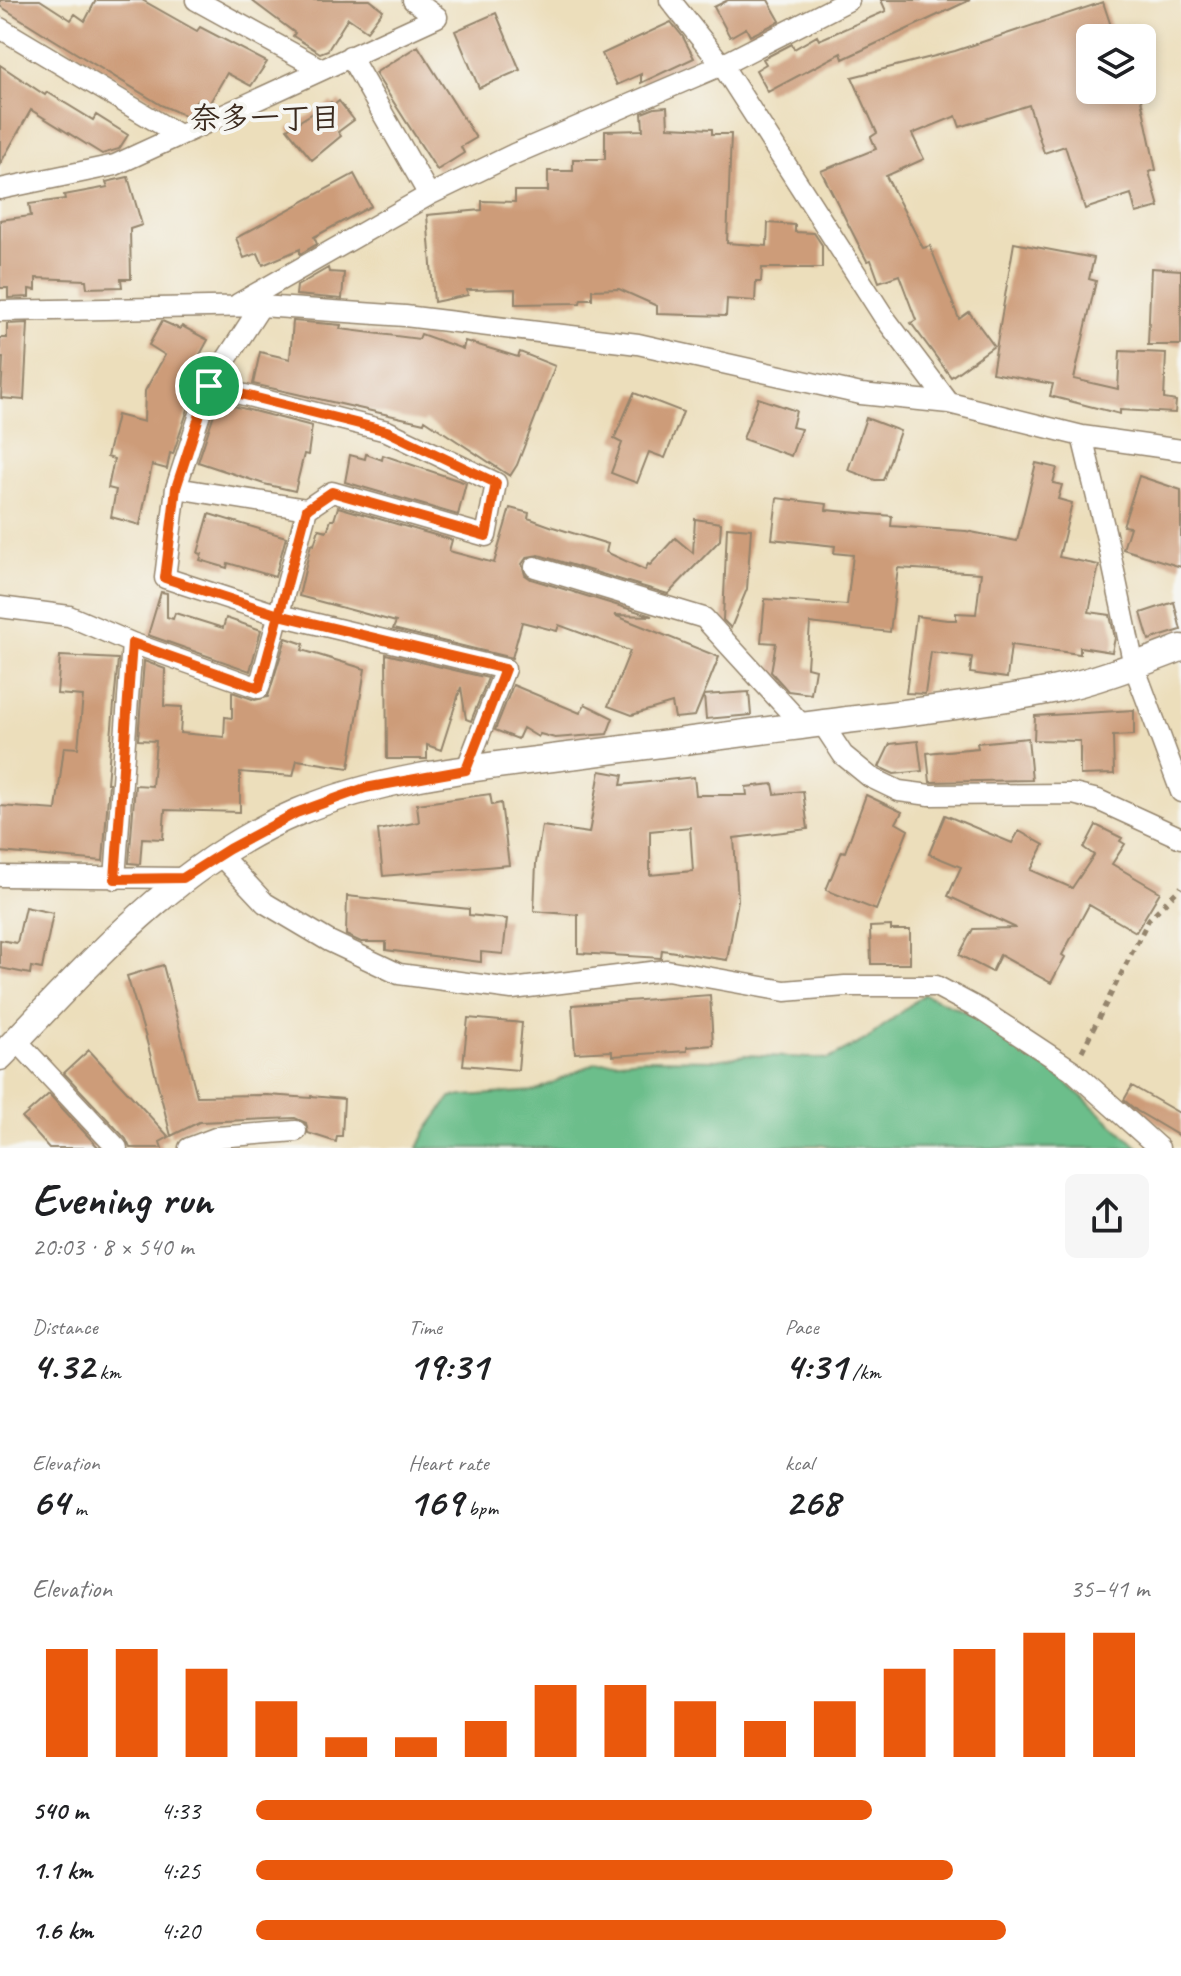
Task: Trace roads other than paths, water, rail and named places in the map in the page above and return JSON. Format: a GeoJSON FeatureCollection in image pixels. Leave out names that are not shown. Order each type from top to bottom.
{"type":"FeatureCollection","features":[{"type":"Feature","properties":{"kind":"street"},"geometry":{"type":"LineString","coordinates":[[196,0],[321,69]]}},
{"type":"Feature","properties":{"kind":"street"},"geometry":{"type":"LineString","coordinates":[[0,189],[115,165],[437,17],[413,0]]}},
{"type":"Feature","properties":{"kind":"street"},"geometry":{"type":"LineString","coordinates":[[670,0],[722,65],[884,317],[949,403]]}},
{"type":"Feature","properties":{"kind":"street"},"geometry":{"type":"LineString","coordinates":[[234,306],[429,195],[514,154],[722,65],[849,0]]}},
{"type":"Feature","properties":{"kind":"street"},"geometry":{"type":"LineString","coordinates":[[0,28],[179,135]]}},
{"type":"Feature","properties":{"kind":"street"},"geometry":{"type":"LineString","coordinates":[[350,56],[429,195]]}},
{"type":"Feature","properties":{"kind":"street"},"geometry":{"type":"LineString","coordinates":[[261,306],[209,386],[176,488],[165,578],[279,615],[505,669],[466,770]]}},
{"type":"Feature","properties":{"kind":"street"},"geometry":{"type":"LineString","coordinates":[[0,311],[261,306],[405,316],[638,344],[861,394],[949,403],[1082,436],[1181,450]]}},
{"type":"Feature","properties":{"kind":"street"},"geometry":{"type":"LineString","coordinates":[[0,607],[69,616],[132,643],[259,688],[307,509],[332,492],[486,536],[496,483],[387,431],[209,386]]}},
{"type":"Feature","properties":{"kind":"street"},"geometry":{"type":"LineString","coordinates":[[1082,436],[1134,666],[1181,792]]}},
{"type":"Feature","properties":{"kind":"street"},"geometry":{"type":"LineString","coordinates":[[176,488],[307,509]]}},
{"type":"Feature","properties":{"kind":"street"},"geometry":{"type":"LineString","coordinates":[[535,567],[704,618],[843,755],[870,777],[899,791],[930,795],[1073,794],[1098,800],[1181,838]]}},
{"type":"Feature","properties":{"kind":"street"},"geometry":{"type":"LineString","coordinates":[[115,879],[132,643]]}},
{"type":"Feature","properties":{"kind":"street"},"geometry":{"type":"LineString","coordinates":[[117,1148],[8,1048],[137,916],[183,878],[296,813],[365,788],[466,770],[940,708],[1054,689],[1134,666],[1181,648]]}},
{"type":"Feature","properties":{"kind":"street"},"geometry":{"type":"LineString","coordinates":[[220,855],[265,903],[329,941],[399,974],[512,989],[667,970],[785,991],[845,986],[936,986],[981,1010],[1072,1070],[1159,1148]]}},
{"type":"Feature","properties":{"kind":"street"},"geometry":{"type":"LineString","coordinates":[[0,876],[183,878]]}},
{"type":"Feature","properties":{"kind":"street"},"geometry":{"type":"LineString","coordinates":[[189,1148],[218,1137],[296,1131]]}},
{"type":"Feature","properties":{"kind":"district","name":"奈多一丁目"},"geometry":{"type":"Point","coordinates":[265,118]}}]}
